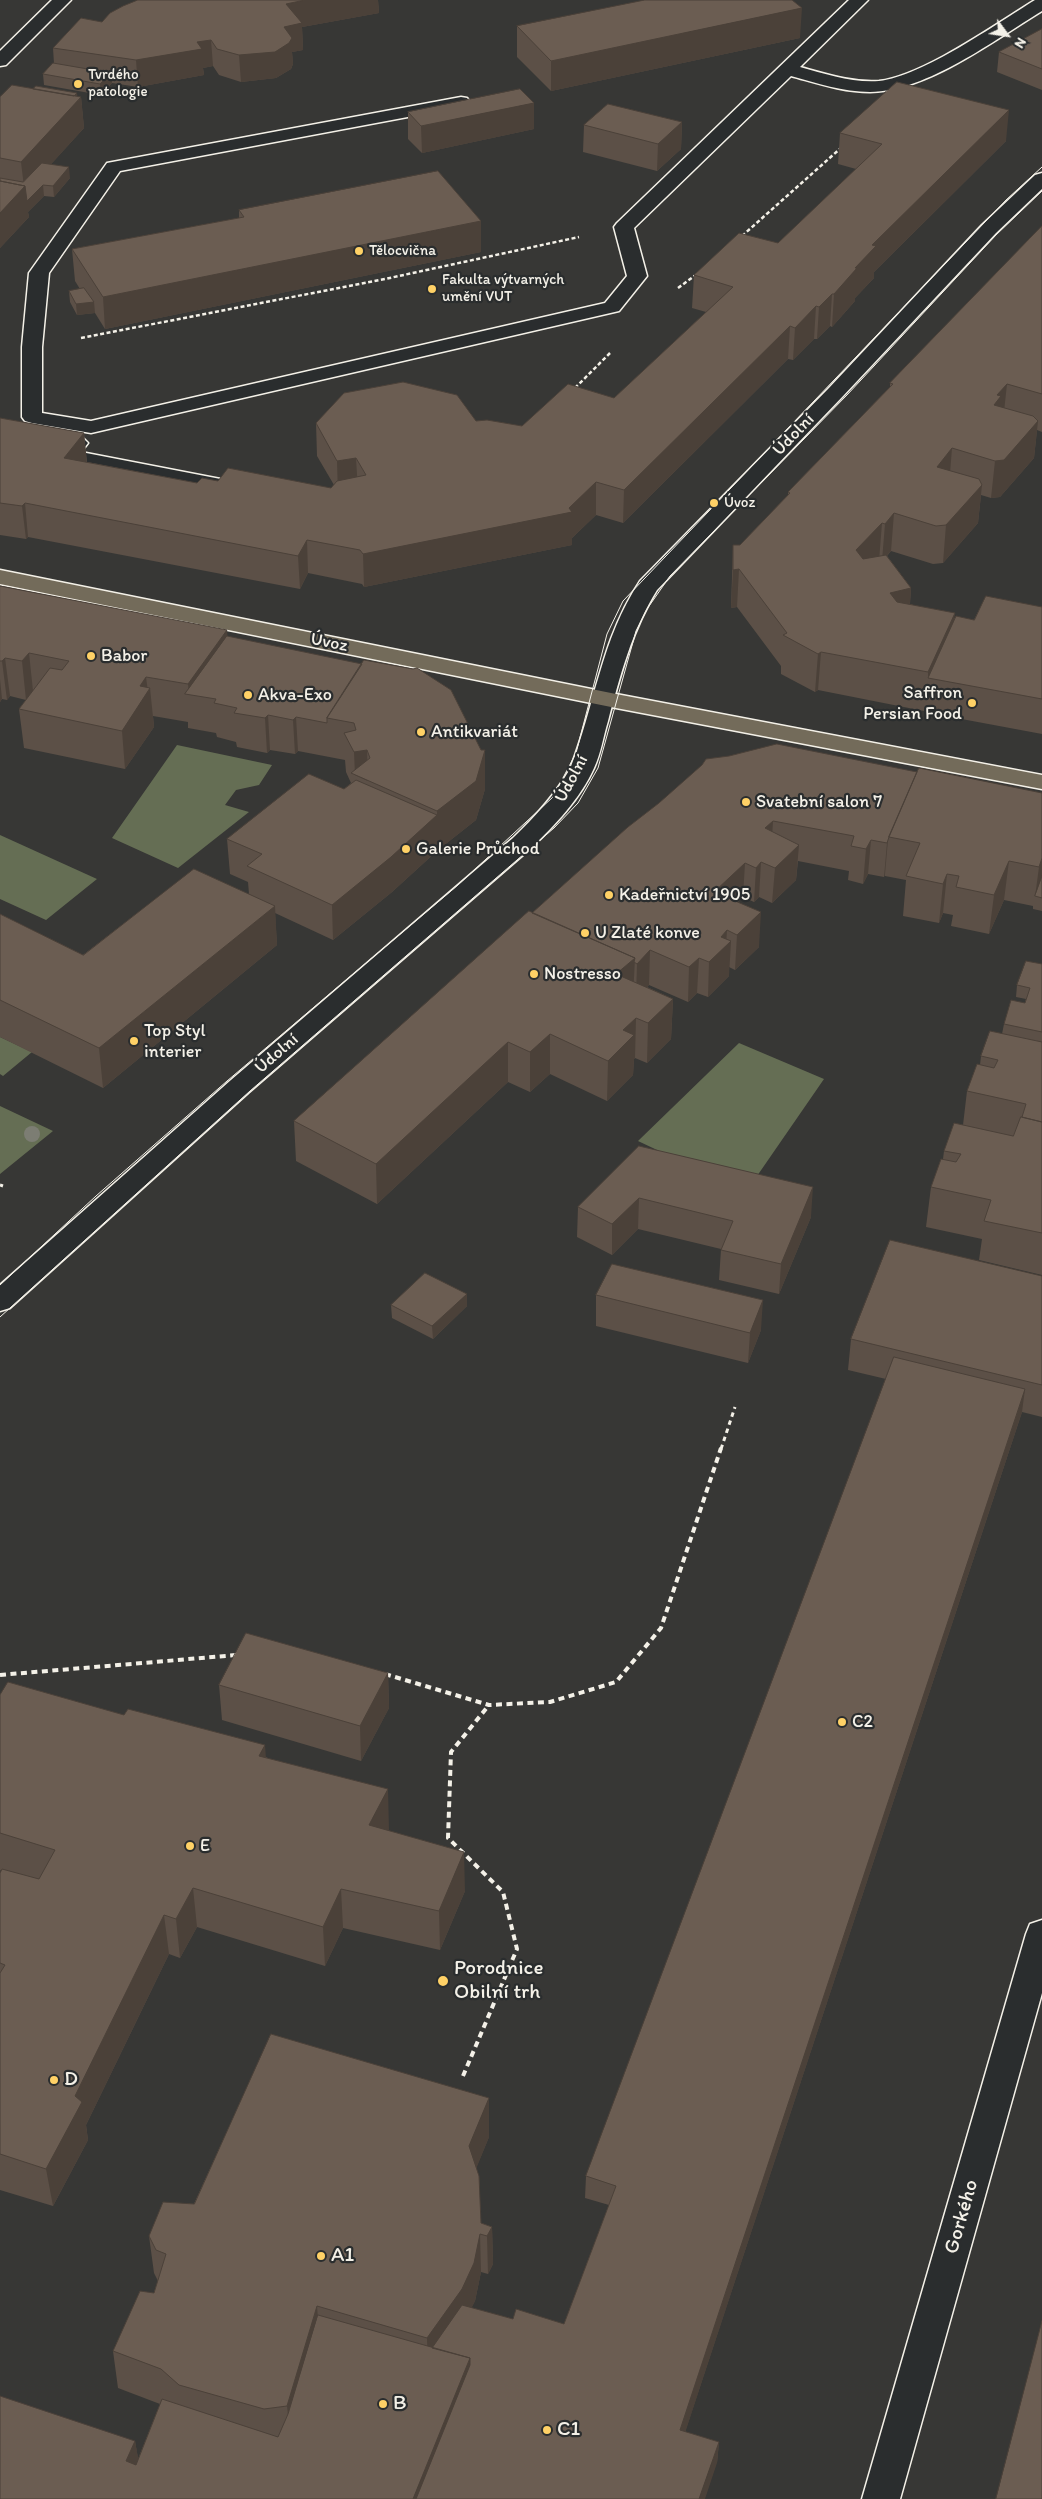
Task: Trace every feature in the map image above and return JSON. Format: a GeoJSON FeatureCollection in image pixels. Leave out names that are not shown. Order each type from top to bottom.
{"type":"FeatureCollection","features":[{"type":"Feature","properties":{"kind":"main road","name":"Úvoz"},"geometry":{"type":"LineString","coordinates":[[0,576],[603,698],[1042,782]]}},
{"type":"Feature","properties":{"kind":"street"},"geometry":{"type":"LineString","coordinates":[[0,61],[62,0]]}},
{"type":"Feature","properties":{"kind":"street"},"geometry":{"type":"LineString","coordinates":[[474,99],[114,167],[39,273],[32,347],[32,417],[91,427],[612,307],[637,276],[624,227],[859,0]]}},
{"type":"Feature","properties":{"kind":"street"},"geometry":{"type":"LineString","coordinates":[[787,69],[866,86],[895,83],[958,53],[1042,3]]}},
{"type":"Feature","properties":{"kind":"street","name":"Údolní"},"geometry":{"type":"LineString","coordinates":[[0,1301],[167,1150],[522,843],[550,815],[564,799],[582,767],[627,622],[635,605],[648,586],[836,392],[982,236],[1042,179]]}},
{"type":"Feature","properties":{"kind":"street"},"geometry":{"type":"LineString","coordinates":[[91,427],[66,455],[260,493]]}},
{"type":"Feature","properties":{"kind":"street","name":"Gorkého"},"geometry":{"type":"LineString","coordinates":[[881,2499],[1042,1934]]}},
{"type":"Feature","properties":{"kind":"path"},"geometry":{"type":"LineString","coordinates":[[738,239],[847,142]]}},
{"type":"Feature","properties":{"kind":"path"},"geometry":{"type":"LineString","coordinates":[[32,347],[385,279],[624,227]]}},
{"type":"Feature","properties":{"kind":"path"},"geometry":{"type":"LineString","coordinates":[[625,292],[662,300],[701,270]]}},
{"type":"Feature","properties":{"kind":"path"},"geometry":{"type":"LineString","coordinates":[[376,1672],[489,1705],[550,1702],[616,1682],[661,1628],[735,1407]]}},
{"type":"Feature","properties":{"kind":"path"},"geometry":{"type":"LineString","coordinates":[[0,1675],[242,1654]]}},
{"type":"Feature","properties":{"kind":"path"},"geometry":{"type":"LineString","coordinates":[[463,2076],[517,1949],[503,1892],[448,1838],[451,1752],[489,1705]]}},
{"type":"Feature","properties":{"kind":"green space"},"geometry":{"type":"Polygon","coordinates":[[[177,745],[272,765],[259,785],[236,790],[225,805],[249,812],[178,868],[112,838],[177,745]]]}},
{"type":"Feature","properties":{"kind":"green space"},"geometry":{"type":"Polygon","coordinates":[[[0,835],[97,879],[46,920],[0,899],[0,835]]]}},
{"type":"Feature","properties":{"kind":"green space"},"geometry":{"type":"Polygon","coordinates":[[[0,1037],[32,1052],[3,1076],[0,1074],[0,1037]]]}},
{"type":"Feature","properties":{"kind":"green space"},"geometry":{"type":"Polygon","coordinates":[[[739,1043],[824,1079],[746,1192],[638,1141],[739,1043]]]}},
{"type":"Feature","properties":{"kind":"green space"},"geometry":{"type":"Polygon","coordinates":[[[0,1106],[53,1131],[0,1174],[0,1106]]]}},
{"type":"Feature","properties":{"kind":"building"},"geometry":{"type":"Polygon","coordinates":[[[138,0],[305,0],[286,4],[302,23],[284,27],[292,38],[289,43],[275,52],[239,55],[217,49],[211,40],[197,42],[202,49],[136,60],[53,48],[81,18],[102,22],[110,13],[138,0]]]}},
{"type":"Feature","properties":{"kind":"building"},"geometry":{"type":"Polygon","coordinates":[[[645,0],[792,0],[802,8],[551,61],[517,26],[645,0]]]}},
{"type":"Feature","properties":{"kind":"building"},"geometry":{"type":"Polygon","coordinates":[[[1042,29],[1042,69],[999,52],[1042,29]]]}},
{"type":"Feature","properties":{"kind":"building"},"geometry":{"type":"Polygon","coordinates":[[[53,63],[111,73],[100,84],[43,74],[53,63]]]}},
{"type":"Feature","properties":{"kind":"building"},"geometry":{"type":"Polygon","coordinates":[[[897,82],[1009,110],[872,245],[876,246],[834,294],[819,307],[816,306],[795,328],[790,326],[624,490],[596,482],[569,508],[572,512],[363,554],[360,550],[307,540],[298,556],[25,503],[22,506],[0,503],[0,418],[84,433],[64,458],[197,483],[202,478],[218,481],[228,468],[331,488],[337,481],[366,475],[356,458],[337,461],[316,423],[344,393],[403,382],[457,395],[476,421],[487,420],[522,426],[568,384],[614,398],[733,287],[694,275],[739,233],[778,243],[882,144],[840,133],[897,82]]]}},
{"type":"Feature","properties":{"kind":"building"},"geometry":{"type":"Polygon","coordinates":[[[12,85],[81,97],[21,162],[0,158],[0,97],[12,85]]]}},
{"type":"Feature","properties":{"kind":"building"},"geometry":{"type":"Polygon","coordinates":[[[36,86],[77,93],[74,96],[33,89],[36,86]]]}},
{"type":"Feature","properties":{"kind":"building"},"geometry":{"type":"Polygon","coordinates":[[[520,89],[534,103],[421,126],[408,112],[520,89]]]}},
{"type":"Feature","properties":{"kind":"building"},"geometry":{"type":"Polygon","coordinates":[[[608,104],[682,122],[658,144],[584,125],[608,104]]]}},
{"type":"Feature","properties":{"kind":"building"},"geometry":{"type":"Polygon","coordinates":[[[42,163],[69,167],[53,186],[43,185],[27,201],[25,186],[0,181],[0,178],[23,182],[42,163]]]}},
{"type":"Feature","properties":{"kind":"building"},"geometry":{"type":"Polygon","coordinates":[[[438,171],[481,221],[103,297],[72,249],[244,217],[239,210],[438,171]]]}},
{"type":"Feature","properties":{"kind":"building"},"geometry":{"type":"Polygon","coordinates":[[[0,181],[25,186],[0,213],[0,181]]]}},
{"type":"Feature","properties":{"kind":"building"},"geometry":{"type":"Polygon","coordinates":[[[1042,226],[1042,394],[1007,384],[997,395],[1001,396],[994,405],[1033,416],[1038,421],[1004,460],[995,461],[952,448],[937,467],[979,479],[982,485],[946,525],[936,526],[894,513],[885,524],[882,523],[856,550],[863,559],[886,555],[911,588],[890,593],[897,602],[955,613],[928,672],[821,652],[818,654],[783,635],[787,633],[739,569],[733,570],[733,545],[740,545],[790,493],[788,492],[893,384],[890,383],[1042,226]]]}},
{"type":"Feature","properties":{"kind":"building"},"geometry":{"type":"Polygon","coordinates":[[[84,288],[94,302],[76,304],[69,291],[84,288]]]}},
{"type":"Feature","properties":{"kind":"building"},"geometry":{"type":"Polygon","coordinates":[[[0,586],[227,630],[188,684],[146,677],[140,686],[150,688],[122,731],[19,709],[50,668],[62,670],[69,661],[29,653],[22,661],[5,658],[0,661],[0,586]]]}},
{"type":"Feature","properties":{"kind":"building"},"geometry":{"type":"Polygon","coordinates":[[[986,596],[1042,607],[1042,699],[928,678],[956,616],[974,620],[986,596]]]}},
{"type":"Feature","properties":{"kind":"building"},"geometry":{"type":"Polygon","coordinates":[[[227,636],[362,664],[327,718],[327,723],[296,717],[293,720],[268,715],[265,718],[234,713],[237,708],[214,703],[216,699],[185,694],[227,636]]]}},
{"type":"Feature","properties":{"kind":"building"},"geometry":{"type":"Polygon","coordinates":[[[364,660],[413,669],[417,668],[451,690],[481,750],[485,750],[476,781],[437,811],[351,773],[370,758],[367,750],[354,752],[344,733],[356,730],[354,723],[327,718],[364,660]]]}},
{"type":"Feature","properties":{"kind":"building"},"geometry":{"type":"Polygon","coordinates":[[[777,744],[917,772],[887,843],[871,840],[866,849],[851,846],[854,836],[773,821],[765,828],[799,845],[775,868],[761,862],[756,868],[745,863],[714,892],[761,912],[737,935],[727,930],[721,937],[731,941],[709,962],[699,958],[689,967],[650,950],[637,964],[634,962],[635,958],[532,913],[628,827],[659,803],[702,765],[706,759],[729,756],[777,744]]]}},
{"type":"Feature","properties":{"kind":"building"},"geometry":{"type":"Polygon","coordinates":[[[919,768],[1042,793],[1042,858],[1039,867],[1009,861],[994,895],[956,887],[959,876],[947,874],[943,884],[906,876],[920,843],[889,837],[919,768]]]}},
{"type":"Feature","properties":{"kind":"building"},"geometry":{"type":"Polygon","coordinates":[[[309,774],[344,789],[356,780],[437,815],[391,857],[332,905],[247,866],[262,854],[227,839],[309,774]]]}},
{"type":"Feature","properties":{"kind":"building"},"geometry":{"type":"Polygon","coordinates":[[[194,869],[275,906],[99,1048],[0,1000],[0,914],[83,955],[194,869]]]}},
{"type":"Feature","properties":{"kind":"building"},"geometry":{"type":"Polygon","coordinates":[[[1042,876],[1042,898],[1035,896],[1042,876]]]}},
{"type":"Feature","properties":{"kind":"building"},"geometry":{"type":"Polygon","coordinates":[[[529,911],[635,958],[616,974],[673,999],[648,1023],[636,1018],[623,1030],[634,1035],[608,1061],[550,1034],[530,1052],[508,1042],[376,1164],[294,1121],[529,911]]]}},
{"type":"Feature","properties":{"kind":"building"},"geometry":{"type":"Polygon","coordinates":[[[1026,961],[1042,964],[1042,1032],[1004,1024],[1011,1000],[1025,1003],[1030,988],[1017,985],[1026,961]]]}},
{"type":"Feature","properties":{"kind":"building"},"geometry":{"type":"Polygon","coordinates":[[[990,1031],[1042,1042],[1042,1122],[1022,1117],[1026,1104],[967,1091],[977,1064],[994,1068],[998,1060],[981,1056],[990,1031]]]}},
{"type":"Feature","properties":{"kind":"building"},"geometry":{"type":"Polygon","coordinates":[[[1021,1117],[1042,1122],[1042,1233],[984,1221],[991,1200],[931,1187],[941,1159],[956,1162],[961,1154],[944,1151],[954,1123],[1013,1136],[1021,1117]]]}},
{"type":"Feature","properties":{"kind":"building"},"geometry":{"type":"Polygon","coordinates":[[[639,1146],[813,1187],[781,1264],[721,1250],[733,1221],[639,1198],[612,1224],[578,1207],[639,1146]]]}},
{"type":"Feature","properties":{"kind":"building"},"geometry":{"type":"Polygon","coordinates":[[[890,1240],[1042,1276],[1042,1385],[851,1339],[890,1240]]]}},
{"type":"Feature","properties":{"kind":"building"},"geometry":{"type":"Polygon","coordinates":[[[612,1264],[763,1300],[750,1333],[596,1295],[612,1264]]]}},
{"type":"Feature","properties":{"kind":"building"},"geometry":{"type":"Polygon","coordinates":[[[425,1273],[467,1294],[432,1326],[391,1305],[425,1273]]]}},
{"type":"Feature","properties":{"kind":"building","name":"C2"},"geometry":{"type":"Polygon","coordinates":[[[894,1357],[1025,1389],[680,2430],[719,2442],[699,2499],[416,2499],[470,2365],[470,2358],[432,2348],[462,2305],[513,2319],[516,2309],[564,2324],[616,2186],[586,2176],[894,1357]]]}},
{"type":"Feature","properties":{"kind":"building"},"geometry":{"type":"Polygon","coordinates":[[[246,1633],[388,1673],[360,1726],[219,1685],[246,1633]]]}},
{"type":"Feature","properties":{"kind":"building"},"geometry":{"type":"Polygon","coordinates":[[[8,1682],[124,1715],[128,1709],[265,1745],[259,1756],[388,1789],[369,1825],[464,1852],[439,1911],[341,1889],[323,1927],[193,1888],[176,1919],[164,1915],[75,2096],[82,2102],[46,2169],[0,2154],[0,1973],[5,1965],[0,1963],[0,1873],[2,1869],[39,1879],[55,1850],[0,1833],[0,1695],[8,1682]]]}},
{"type":"Feature","properties":{"kind":"building","name":"A1"},"geometry":{"type":"Polygon","coordinates":[[[271,2034],[489,2098],[469,2146],[479,2176],[481,2223],[492,2227],[487,2236],[480,2234],[474,2263],[462,2289],[427,2338],[317,2306],[287,2406],[264,2409],[179,2385],[161,2369],[113,2351],[140,2291],[154,2293],[166,2254],[156,2250],[149,2236],[163,2202],[194,2204],[271,2034]]]}},
{"type":"Feature","properties":{"kind":"building","name":"B"},"geometry":{"type":"Polygon","coordinates":[[[318,2315],[470,2358],[413,2499],[0,2499],[0,2396],[135,2441],[126,2461],[136,2465],[162,2399],[278,2437],[288,2414],[318,2315]]]}},
{"type":"Feature","properties":{"kind":"building"},"geometry":{"type":"Polygon","coordinates":[[[1042,2321],[1042,2499],[996,2499],[1042,2321]]]}},
{"type":"Feature","properties":{"kind":"tram line"},"geometry":{"type":"LineString","coordinates":[[0,1285],[96,1196],[227,1081],[458,885],[553,797],[576,753],[607,634],[623,601],[1006,200],[1042,167]]}},
{"type":"Feature","properties":{"kind":"tram line"},"geometry":{"type":"LineString","coordinates":[[0,1317],[250,1091],[554,828],[578,803],[598,768],[636,631],[647,609],[670,576],[847,395],[996,235],[1042,191]]}},
{"type":"Feature","properties":{"kind":"place","name":"Tvrdého patologie"},"geometry":{"type":"Point","coordinates":[78,84]}},
{"type":"Feature","properties":{"kind":"place","name":"Tělocvična"},"geometry":{"type":"Point","coordinates":[359,251]}},
{"type":"Feature","properties":{"kind":"place","name":"Fakulta výtvarných umění VUT"},"geometry":{"type":"Point","coordinates":[432,289]}},
{"type":"Feature","properties":{"kind":"place","name":"Úvoz"},"geometry":{"type":"Point","coordinates":[714,503]}},
{"type":"Feature","properties":{"kind":"place","name":"Babor"},"geometry":{"type":"Point","coordinates":[91,656]}},
{"type":"Feature","properties":{"kind":"place","name":"Akva-Exo"},"geometry":{"type":"Point","coordinates":[248,695]}},
{"type":"Feature","properties":{"kind":"place","name":"Saffron Persian Food"},"geometry":{"type":"Point","coordinates":[972,703]}},
{"type":"Feature","properties":{"kind":"place","name":"Antikvariát"},"geometry":{"type":"Point","coordinates":[421,732]}},
{"type":"Feature","properties":{"kind":"place","name":"Svatební salon 7"},"geometry":{"type":"Point","coordinates":[746,802]}},
{"type":"Feature","properties":{"kind":"place","name":"Galerie Průchod"},"geometry":{"type":"Point","coordinates":[406,849]}},
{"type":"Feature","properties":{"kind":"place","name":"Kadeřnictví 1905"},"geometry":{"type":"Point","coordinates":[609,895]}},
{"type":"Feature","properties":{"kind":"place","name":"U Zlaté konve"},"geometry":{"type":"Point","coordinates":[585,933]}},
{"type":"Feature","properties":{"kind":"place","name":"Nostresso"},"geometry":{"type":"Point","coordinates":[534,974]}},
{"type":"Feature","properties":{"kind":"place","name":"Top Styl interier"},"geometry":{"type":"Point","coordinates":[134,1041]}},
{"type":"Feature","properties":{"kind":"place","name":"C2"},"geometry":{"type":"Point","coordinates":[842,1722]}},
{"type":"Feature","properties":{"kind":"place","name":"E"},"geometry":{"type":"Point","coordinates":[190,1846]}},
{"type":"Feature","properties":{"kind":"place","name":"Porodnice Obilní trh"},"geometry":{"type":"Point","coordinates":[443,1981]}},
{"type":"Feature","properties":{"kind":"place","name":"D"},"geometry":{"type":"Point","coordinates":[54,2080]}},
{"type":"Feature","properties":{"kind":"place","name":"A1"},"geometry":{"type":"Point","coordinates":[321,2256]}},
{"type":"Feature","properties":{"kind":"place","name":"B"},"geometry":{"type":"Point","coordinates":[383,2404]}},
{"type":"Feature","properties":{"kind":"place","name":"C1"},"geometry":{"type":"Point","coordinates":[547,2430]}}]}
